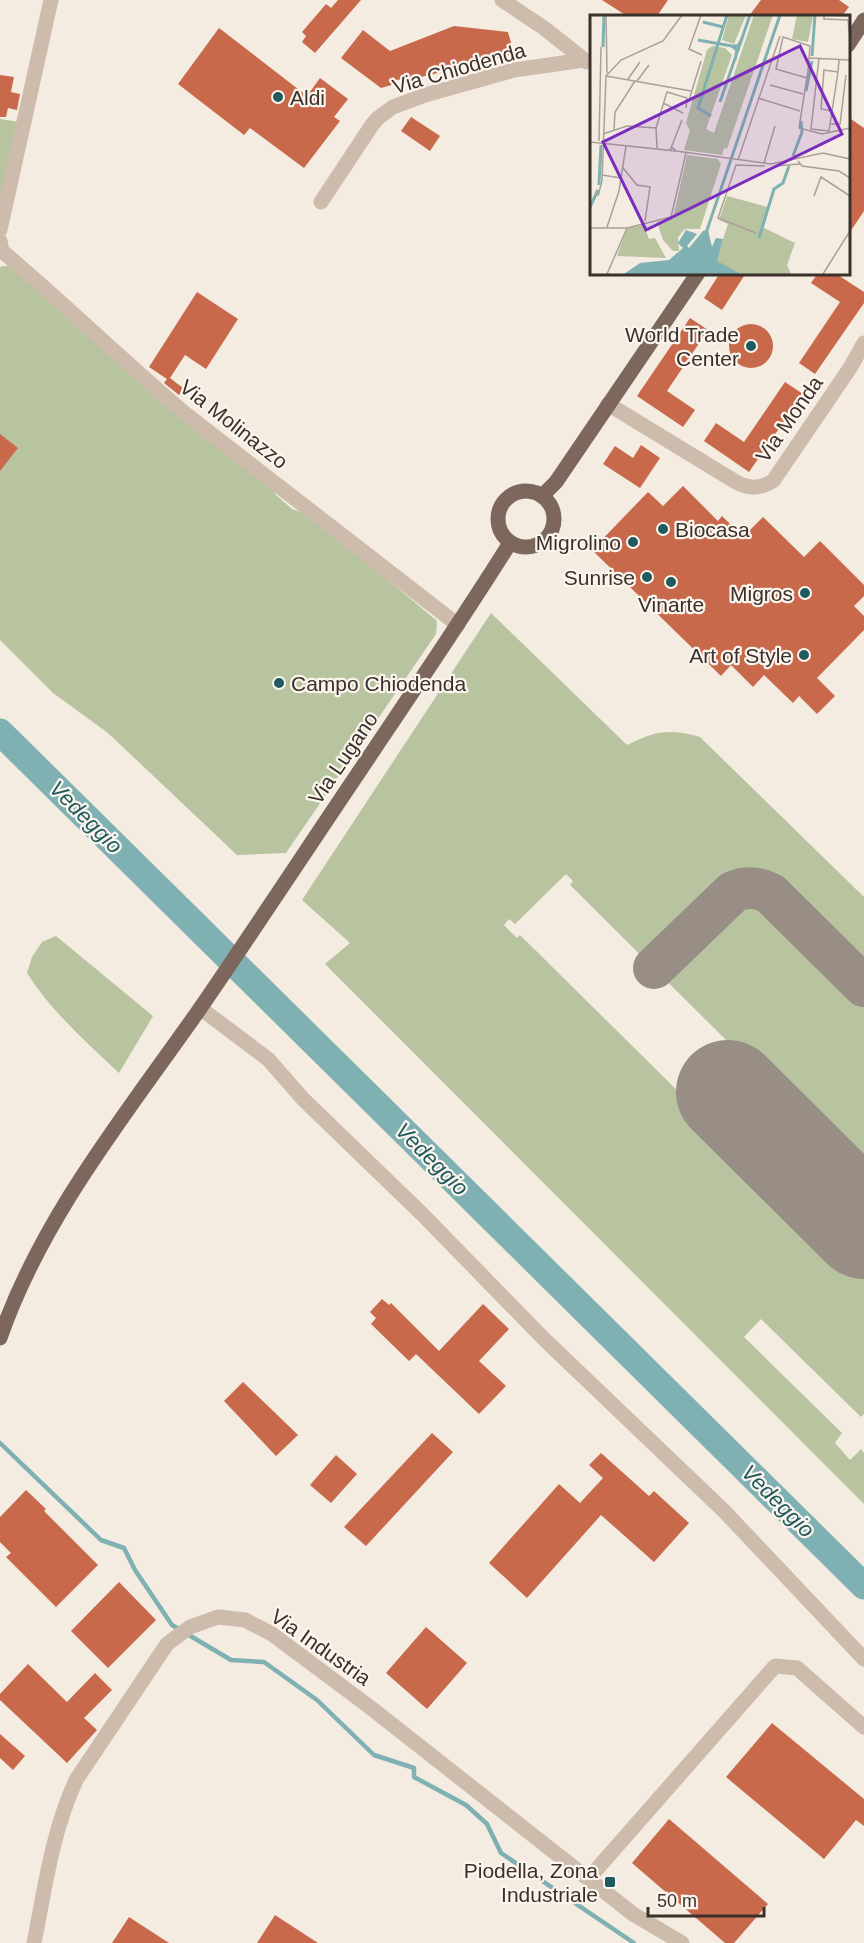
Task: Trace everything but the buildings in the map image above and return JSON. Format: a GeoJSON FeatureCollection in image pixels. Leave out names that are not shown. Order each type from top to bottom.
{"type":"FeatureCollection","features":[{"type":"Feature","properties":{"kind":"main road"},"geometry":{"type":"LineString","coordinates":[[849,43],[864,20]]}},
{"type":"Feature","properties":{"kind":"main road"},"geometry":{"type":"LineString","coordinates":[[542,496],[556,482],[697,274]]}},
{"type":"Feature","properties":{"kind":"main road"},"geometry":{"type":"LineString","coordinates":[[524,491],[542,496],[554,511],[553,531],[541,544],[525,548],[510,543],[503,536],[498,517],[506,500],[524,491]]}},
{"type":"Feature","properties":{"kind":"main road","name":"Via Lugano"},"geometry":{"type":"LineString","coordinates":[[0,1338],[8,1314],[36,1254],[72,1191],[260,920],[458,625],[510,543]]}},
{"type":"Feature","properties":{"kind":"street"},"geometry":{"type":"LineString","coordinates":[[0,230],[51,0]]}},
{"type":"Feature","properties":{"kind":"street"},"geometry":{"type":"LineString","coordinates":[[511,2],[587,63]]}},
{"type":"Feature","properties":{"kind":"street","name":"Via Chiodenda"},"geometry":{"type":"LineString","coordinates":[[321,202],[372,125],[393,107],[514,70],[587,63]]}},
{"type":"Feature","properties":{"kind":"street","name":"Via Molinazzo"},"geometry":{"type":"LineString","coordinates":[[0,241],[2,250],[149,382],[458,625]]}},
{"type":"Feature","properties":{"kind":"street","name":"Via Monda"},"geometry":{"type":"LineString","coordinates":[[608,404],[747,488],[762,487],[773,481],[850,369],[864,343]]}},
{"type":"Feature","properties":{"kind":"street"},"geometry":{"type":"LineString","coordinates":[[204,1002],[268,1059],[303,1099],[422,1214],[544,1339],[724,1511],[864,1659]]}},
{"type":"Feature","properties":{"kind":"street","name":"Via Industria"},"geometry":{"type":"LineString","coordinates":[[34,1943],[51,1851],[65,1803],[72,1788],[167,1644],[190,1627],[218,1617],[245,1620],[272,1634],[371,1708],[633,1914],[682,1943]]}},
{"type":"Feature","properties":{"kind":"street"},"geometry":{"type":"LineString","coordinates":[[589,1878],[774,1666],[797,1668],[864,1727]]}},
{"type":"Feature","properties":{"kind":"green space"},"geometry":{"type":"Polygon","coordinates":[[[0,119],[19,122],[0,203],[0,119]]]}},
{"type":"Feature","properties":{"kind":"green space"},"geometry":{"type":"Polygon","coordinates":[[[11,266],[275,490],[275,494],[292,509],[313,517],[437,621],[436,634],[286,853],[237,855],[108,733],[53,693],[0,640],[0,267],[11,266]]]}},
{"type":"Feature","properties":{"kind":"green space"},"geometry":{"type":"Polygon","coordinates":[[[491,613],[627,745],[662,732],[680,732],[700,737],[864,897],[864,1177],[570,885],[573,881],[566,874],[515,924],[509,919],[504,925],[517,938],[520,935],[864,1275],[864,1414],[861,1417],[761,1319],[744,1337],[842,1433],[835,1443],[850,1460],[861,1449],[864,1453],[864,1504],[325,964],[350,943],[302,900],[491,613]]]}},
{"type":"Feature","properties":{"kind":"green space"},"geometry":{"type":"Polygon","coordinates":[[[56,936],[153,1016],[119,1073],[58,1014],[27,973],[32,957],[42,942],[56,936]]]}},
{"type":"Feature","properties":{"kind":"waterway","name":"Vedeggio"},"geometry":{"type":"LineString","coordinates":[[0,732],[864,1586]]}},
{"type":"Feature","properties":{"kind":"waterway"},"geometry":{"type":"LineString","coordinates":[[0,1443],[101,1540],[124,1548],[135,1570],[172,1625],[231,1660],[264,1662],[317,1700],[374,1755],[414,1768],[414,1777],[466,1805],[487,1824],[501,1853],[634,1943]]}},
{"type":"Feature","properties":{"kind":"taxiway"},"geometry":{"type":"LineString","coordinates":[[654,968],[733,892],[752,888],[771,894],[864,986]]}},
{"type":"Feature","properties":{"kind":"runway"},"geometry":{"type":"LineString","coordinates":[[728,1092],[864,1227]]}},
{"type":"Feature","properties":{"kind":"place","name":"Aldi"},"geometry":{"type":"Point","coordinates":[278,97]}},
{"type":"Feature","properties":{"kind":"place","name":"World Trade Center"},"geometry":{"type":"Point","coordinates":[751,346]}},
{"type":"Feature","properties":{"kind":"place","name":"Biocasa"},"geometry":{"type":"Point","coordinates":[663,529]}},
{"type":"Feature","properties":{"kind":"place","name":"Migrolino"},"geometry":{"type":"Point","coordinates":[633,542]}},
{"type":"Feature","properties":{"kind":"place","name":"Sunrise"},"geometry":{"type":"Point","coordinates":[647,577]}},
{"type":"Feature","properties":{"kind":"place","name":"Vinarte"},"geometry":{"type":"Point","coordinates":[671,582]}},
{"type":"Feature","properties":{"kind":"place","name":"Migros"},"geometry":{"type":"Point","coordinates":[805,593]}},
{"type":"Feature","properties":{"kind":"place","name":"Art of Style"},"geometry":{"type":"Point","coordinates":[804,655]}},
{"type":"Feature","properties":{"kind":"place","name":"Campo Chiodenda"},"geometry":{"type":"Point","coordinates":[279,683]}},
{"type":"Feature","properties":{"kind":"place","name":"Piodella, Zona Industriale"},"geometry":{"type":"Point","coordinates":[610,1882]}}]}
